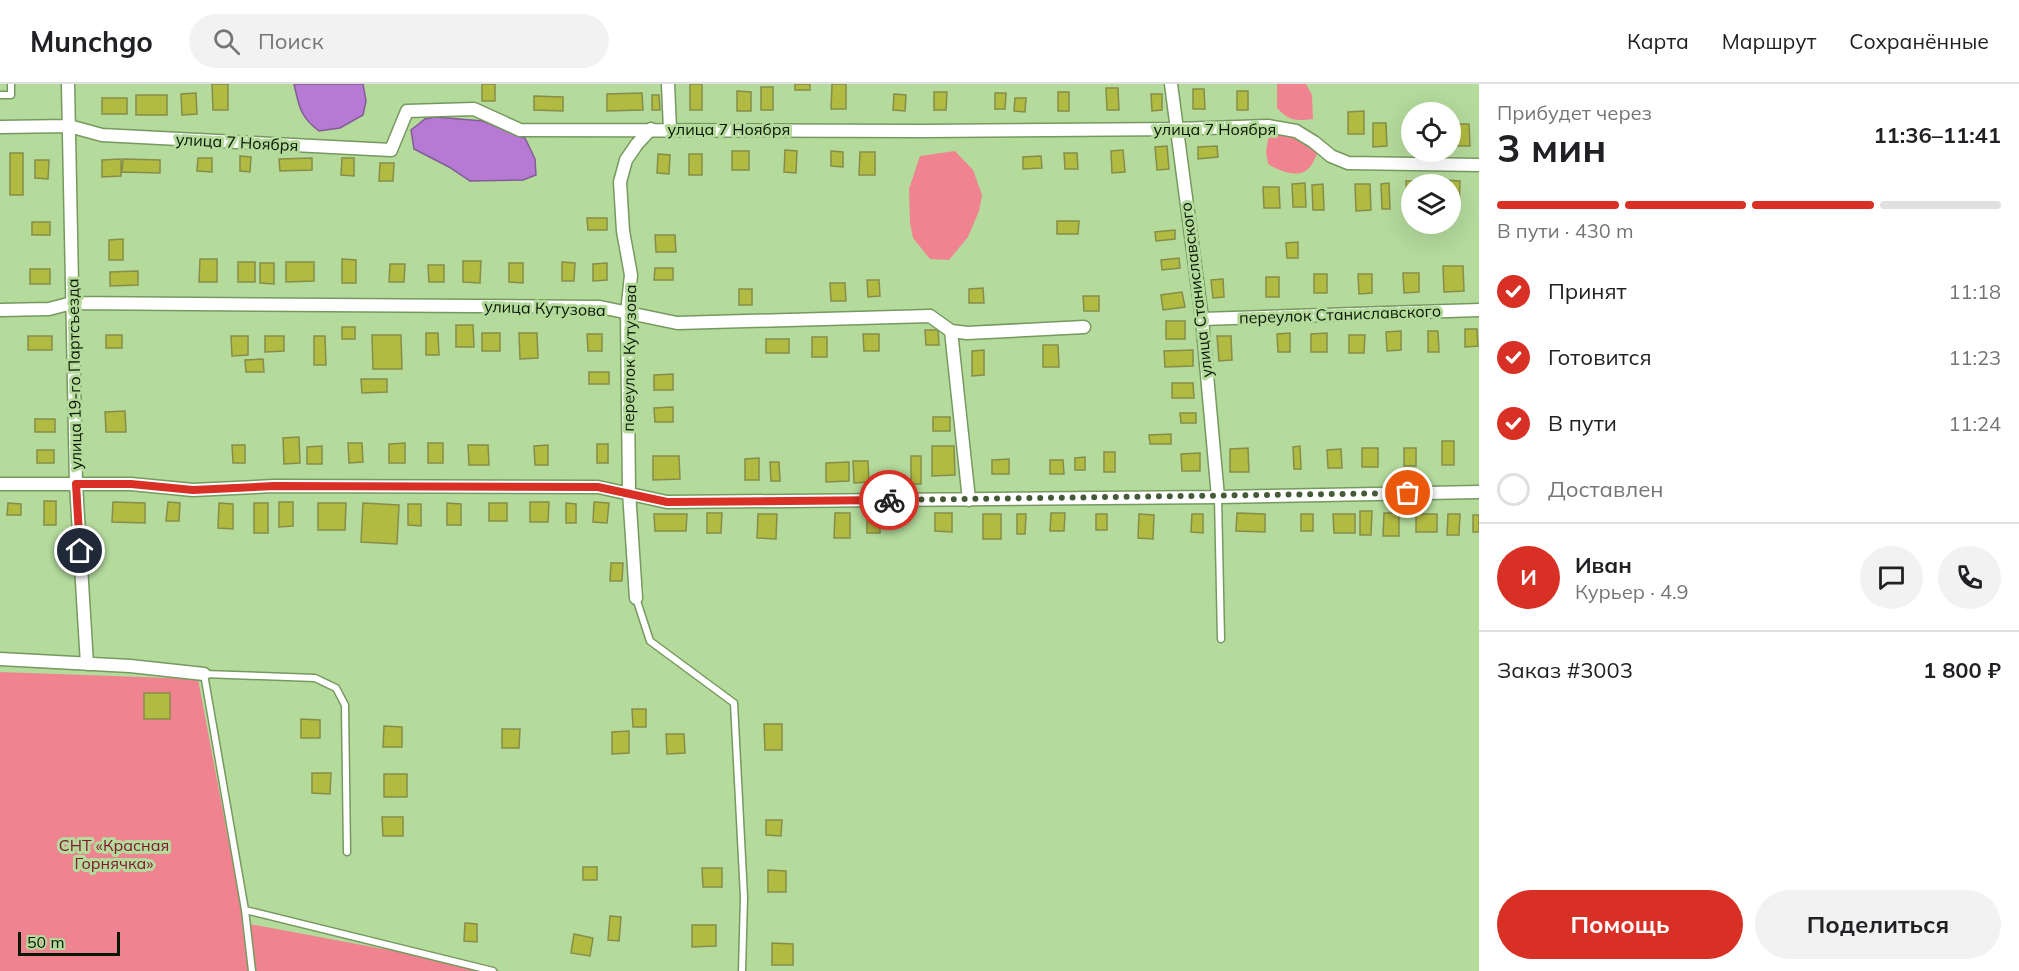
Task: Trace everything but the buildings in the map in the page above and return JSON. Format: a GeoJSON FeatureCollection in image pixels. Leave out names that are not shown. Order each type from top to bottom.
{"type":"FeatureCollection","features":[{"type":"Feature","properties":{"kind":"street","name":"улица 19-го Партсъезда"},"geometry":{"type":"LineString","coordinates":[[68,84],[76,484],[87,664]]}},
{"type":"Feature","properties":{"kind":"street"},"geometry":{"type":"LineString","coordinates":[[668,84],[670,129]]}},
{"type":"Feature","properties":{"kind":"street","name":"улица Станиславского"},"geometry":{"type":"LineString","coordinates":[[1171,84],[1202,319],[1218,497]]}},
{"type":"Feature","properties":{"kind":"street","name":"улица 7 Ноября"},"geometry":{"type":"LineString","coordinates":[[0,127],[69,126],[102,135],[391,150],[407,111],[474,109],[520,130],[912,131],[1268,126],[1296,131],[1331,156],[1348,163],[1479,165]]}},
{"type":"Feature","properties":{"kind":"street","name":"переулок Кутузова"},"geometry":{"type":"LineString","coordinates":[[636,598],[629,492],[627,313],[631,275],[623,231],[620,182],[626,160],[651,129]]}},
{"type":"Feature","properties":{"kind":"street","name":"улица Кутузова"},"geometry":{"type":"LineString","coordinates":[[0,310],[49,309],[72,303],[600,307],[676,323],[930,316],[951,331],[967,333],[1084,327]]}},
{"type":"Feature","properties":{"kind":"street","name":"переулок Станиславского"},"geometry":{"type":"LineString","coordinates":[[1202,319],[1479,310]]}},
{"type":"Feature","properties":{"kind":"street"},"geometry":{"type":"LineString","coordinates":[[951,331],[969,500]]}},
{"type":"Feature","properties":{"kind":"street"},"geometry":{"type":"LineString","coordinates":[[0,484],[131,484],[193,490],[274,486],[598,487],[667,502],[1479,492]]}},
{"type":"Feature","properties":{"kind":"street"},"geometry":{"type":"LineString","coordinates":[[0,659],[204,674]]}},
{"type":"Feature","properties":{"kind":"lane"},"geometry":{"type":"LineString","coordinates":[[0,95],[11,95],[11,84]]}},
{"type":"Feature","properties":{"kind":"lane"},"geometry":{"type":"LineString","coordinates":[[1218,497],[1221,639]]}},
{"type":"Feature","properties":{"kind":"lane"},"geometry":{"type":"LineString","coordinates":[[636,598],[650,641],[734,703],[744,897],[741,971]]}},
{"type":"Feature","properties":{"kind":"lane"},"geometry":{"type":"LineString","coordinates":[[252,971],[245,910],[204,674],[315,678],[336,688],[345,705],[347,852]]}},
{"type":"Feature","properties":{"kind":"lane"},"geometry":{"type":"LineString","coordinates":[[245,910],[493,971]]}},
{"type":"Feature","properties":{"kind":"green space"},"geometry":{"type":"Polygon","coordinates":[[[1277,84],[1306,84],[1312,95],[1313,119],[1293,119],[1281,112],[1277,108],[1277,84]]]}},
{"type":"Feature","properties":{"kind":"green space"},"geometry":{"type":"Polygon","coordinates":[[[1284,133],[1303,138],[1318,152],[1304,172],[1288,172],[1268,164],[1266,152],[1268,139],[1284,133]]]}},
{"type":"Feature","properties":{"kind":"green space"},"geometry":{"type":"Polygon","coordinates":[[[955,151],[973,170],[982,195],[979,211],[968,237],[949,260],[930,259],[913,238],[909,189],[920,156],[955,151]]]}},
{"type":"Feature","properties":{"kind":"green space","name":"СНТ «Красная Горнячка»"},"geometry":{"type":"Polygon","coordinates":[[[0,672],[198,679],[244,923],[501,971],[0,971],[0,672]]]}},
{"type":"Feature","properties":{"kind":"shaded area"},"geometry":{"type":"Polygon","coordinates":[[[294,84],[363,84],[366,101],[363,115],[340,128],[319,131],[308,121],[301,110],[294,84]]]}},
{"type":"Feature","properties":{"kind":"shaded area"},"geometry":{"type":"Polygon","coordinates":[[[435,117],[483,121],[525,138],[535,159],[536,175],[523,180],[470,181],[414,149],[411,130],[425,119],[435,117]]]}},
{"type":"Feature","properties":{"kind":"way so far"},"geometry":{"type":"LineString","coordinates":[[889,500],[1408,493]]}},
{"type":"Feature","properties":{"kind":"route"},"geometry":{"type":"LineString","coordinates":[[80,551],[76,484],[131,484],[193,490],[274,486],[598,487],[667,502],[889,500]]}}]}
